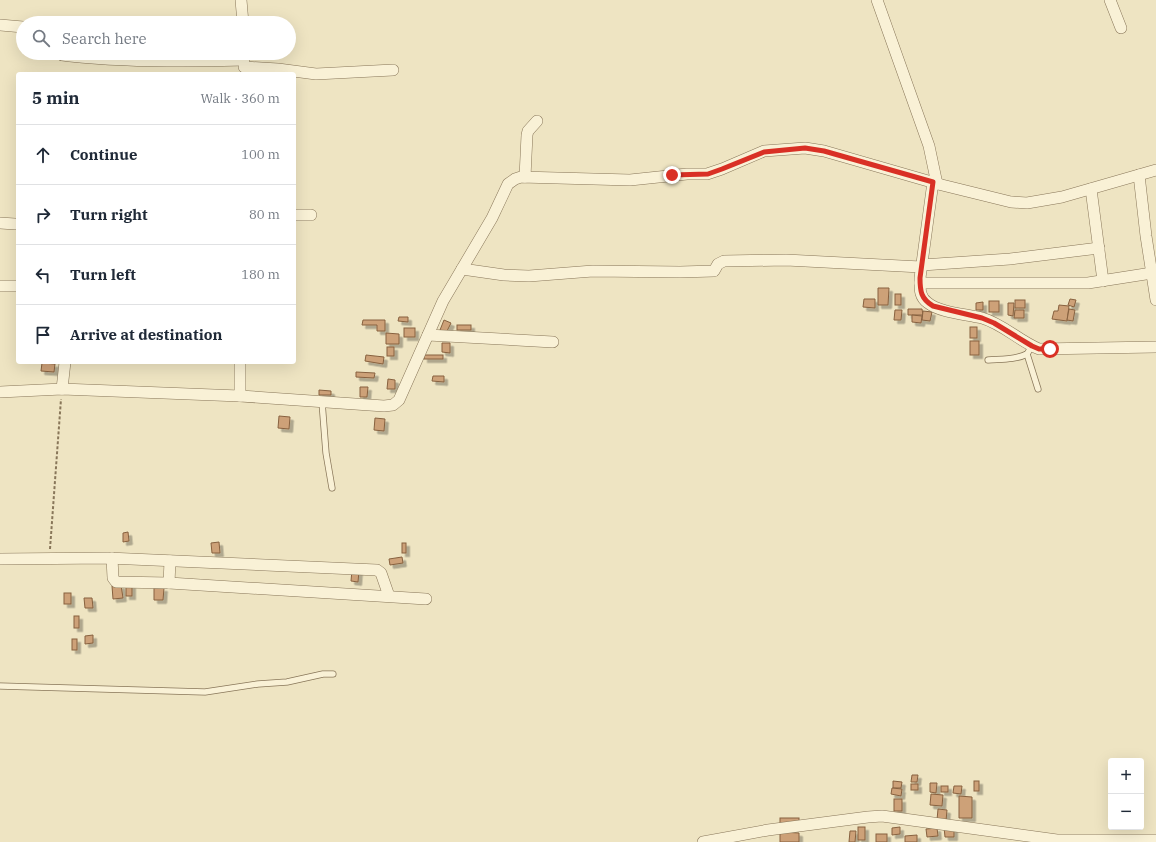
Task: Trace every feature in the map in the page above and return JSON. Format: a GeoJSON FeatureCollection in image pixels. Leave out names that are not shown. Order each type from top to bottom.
{"type":"FeatureCollection","features":[{"type":"Feature","properties":{"kind":"street"},"geometry":{"type":"LineString","coordinates":[[241,0],[242,16]]}},
{"type":"Feature","properties":{"kind":"street"},"geometry":{"type":"LineString","coordinates":[[877,0],[929,146],[935,183],[921,266],[920,283],[922,296],[927,303],[933,306],[982,318],[994,323],[1030,350],[1156,347]]}},
{"type":"Feature","properties":{"kind":"street"},"geometry":{"type":"LineString","coordinates":[[1110,0],[1121,28]]}},
{"type":"Feature","properties":{"kind":"street"},"geometry":{"type":"LineString","coordinates":[[0,25],[16,26]]}},
{"type":"Feature","properties":{"kind":"street"},"geometry":{"type":"LineString","coordinates":[[120,60],[244,64],[316,74],[393,70]]}},
{"type":"Feature","properties":{"kind":"street"},"geometry":{"type":"LineString","coordinates":[[525,177],[527,135],[528,131],[538,121]]}},
{"type":"Feature","properties":{"kind":"street"},"geometry":{"type":"LineString","coordinates":[[0,392],[62,389],[240,396],[384,406],[393,405],[399,400],[443,301],[492,218],[508,184],[515,178],[630,180],[672,175],[708,174],[764,152],[805,148],[824,151],[935,183],[1011,202],[1027,203],[1062,197],[1156,170]]}},
{"type":"Feature","properties":{"kind":"street"},"geometry":{"type":"LineString","coordinates":[[1139,175],[1156,300]]}},
{"type":"Feature","properties":{"kind":"street"},"geometry":{"type":"LineString","coordinates":[[1091,189],[1103,281]]}},
{"type":"Feature","properties":{"kind":"street"},"geometry":{"type":"LineString","coordinates":[[296,215],[311,215]]}},
{"type":"Feature","properties":{"kind":"street"},"geometry":{"type":"LineString","coordinates":[[0,223],[15,224]]}},
{"type":"Feature","properties":{"kind":"street"},"geometry":{"type":"LineString","coordinates":[[462,269],[518,276],[593,271],[714,271],[718,264],[724,261],[786,260],[921,266],[1010,259],[1099,248]]}},
{"type":"Feature","properties":{"kind":"street"},"geometry":{"type":"LineString","coordinates":[[920,283],[1088,283],[1152,273]]}},
{"type":"Feature","properties":{"kind":"street"},"geometry":{"type":"LineString","coordinates":[[0,286],[16,286]]}},
{"type":"Feature","properties":{"kind":"street"},"geometry":{"type":"LineString","coordinates":[[428,334],[554,342]]}},
{"type":"Feature","properties":{"kind":"street"},"geometry":{"type":"LineString","coordinates":[[62,389],[65,364]]}},
{"type":"Feature","properties":{"kind":"street"},"geometry":{"type":"LineString","coordinates":[[240,364],[240,396]]}},
{"type":"Feature","properties":{"kind":"street"},"geometry":{"type":"LineString","coordinates":[[112,558],[113,578],[116,582],[169,583],[426,599]]}},
{"type":"Feature","properties":{"kind":"street"},"geometry":{"type":"LineString","coordinates":[[0,559],[112,558],[376,570],[381,572],[389,596]]}},
{"type":"Feature","properties":{"kind":"street"},"geometry":{"type":"LineString","coordinates":[[169,583],[170,561]]}},
{"type":"Feature","properties":{"kind":"street"},"geometry":{"type":"LineString","coordinates":[[703,842],[768,830],[882,816],[1057,840],[1156,840]]}},
{"type":"Feature","properties":{"kind":"lane"},"geometry":{"type":"LineString","coordinates":[[988,360],[1007,359],[1030,350],[1038,389]]}},
{"type":"Feature","properties":{"kind":"lane"},"geometry":{"type":"LineString","coordinates":[[322,402],[326,453],[332,488]]}},
{"type":"Feature","properties":{"kind":"lane"},"geometry":{"type":"LineString","coordinates":[[0,686],[205,692],[258,684],[287,682],[318,675],[333,674]]}},
{"type":"Feature","properties":{"kind":"path"},"geometry":{"type":"LineString","coordinates":[[50,558],[62,389]]}},
{"type":"Feature","properties":{"kind":"building"},"geometry":{"type":"Polygon","coordinates":[[[878,288],[889,288],[888,305],[878,305],[878,288]]]}},
{"type":"Feature","properties":{"kind":"building"},"geometry":{"type":"Polygon","coordinates":[[[895,294],[901,294],[901,305],[895,305],[895,294]]]}},
{"type":"Feature","properties":{"kind":"building"},"geometry":{"type":"Polygon","coordinates":[[[864,299],[875,299],[875,308],[863,307],[864,299]]]}},
{"type":"Feature","properties":{"kind":"building"},"geometry":{"type":"Polygon","coordinates":[[[1070,299],[1076,300],[1074,307],[1068,305],[1070,299]]]}},
{"type":"Feature","properties":{"kind":"building"},"geometry":{"type":"Polygon","coordinates":[[[1015,300],[1025,300],[1025,308],[1015,308],[1015,300]]]}},
{"type":"Feature","properties":{"kind":"building"},"geometry":{"type":"Polygon","coordinates":[[[989,301],[999,301],[999,312],[989,312],[989,301]]]}},
{"type":"Feature","properties":{"kind":"building"},"geometry":{"type":"Polygon","coordinates":[[[983,302],[983,310],[976,310],[976,303],[983,302]]]}},
{"type":"Feature","properties":{"kind":"building"},"geometry":{"type":"Polygon","coordinates":[[[1008,303],[1014,303],[1013,316],[1008,315],[1008,303]]]}},
{"type":"Feature","properties":{"kind":"building"},"geometry":{"type":"Polygon","coordinates":[[[1059,305],[1069,306],[1067,321],[1052,319],[1054,311],[1058,311],[1059,305]]]}},
{"type":"Feature","properties":{"kind":"building"},"geometry":{"type":"Polygon","coordinates":[[[908,309],[922,309],[923,315],[908,315],[908,309]]]}},
{"type":"Feature","properties":{"kind":"building"},"geometry":{"type":"Polygon","coordinates":[[[1069,309],[1075,310],[1073,321],[1067,320],[1069,309]]]}},
{"type":"Feature","properties":{"kind":"building"},"geometry":{"type":"Polygon","coordinates":[[[895,310],[902,310],[901,320],[894,320],[895,310]]]}},
{"type":"Feature","properties":{"kind":"building"},"geometry":{"type":"Polygon","coordinates":[[[1015,310],[1024,310],[1024,318],[1014,318],[1015,310]]]}},
{"type":"Feature","properties":{"kind":"building"},"geometry":{"type":"Polygon","coordinates":[[[923,311],[932,312],[930,321],[922,320],[923,311]]]}},
{"type":"Feature","properties":{"kind":"building"},"geometry":{"type":"Polygon","coordinates":[[[912,315],[922,316],[921,323],[912,322],[912,315]]]}},
{"type":"Feature","properties":{"kind":"building"},"geometry":{"type":"Polygon","coordinates":[[[399,317],[408,317],[408,322],[398,321],[399,317]]]}},
{"type":"Feature","properties":{"kind":"building"},"geometry":{"type":"Polygon","coordinates":[[[363,320],[385,320],[385,331],[377,331],[377,325],[362,325],[363,320]]]}},
{"type":"Feature","properties":{"kind":"building"},"geometry":{"type":"Polygon","coordinates":[[[444,320],[451,323],[446,333],[440,330],[444,320]]]}},
{"type":"Feature","properties":{"kind":"building"},"geometry":{"type":"Polygon","coordinates":[[[457,325],[471,325],[471,330],[457,330],[457,325]]]}},
{"type":"Feature","properties":{"kind":"building"},"geometry":{"type":"Polygon","coordinates":[[[970,327],[977,327],[977,338],[970,338],[970,327]]]}},
{"type":"Feature","properties":{"kind":"building"},"geometry":{"type":"Polygon","coordinates":[[[404,328],[415,328],[415,337],[404,337],[404,328]]]}},
{"type":"Feature","properties":{"kind":"building"},"geometry":{"type":"Polygon","coordinates":[[[386,333],[399,334],[399,344],[386,344],[386,333]]]}},
{"type":"Feature","properties":{"kind":"building"},"geometry":{"type":"Polygon","coordinates":[[[970,341],[979,341],[979,355],[970,355],[970,341]]]}},
{"type":"Feature","properties":{"kind":"building"},"geometry":{"type":"Polygon","coordinates":[[[442,343],[450,343],[450,353],[442,352],[442,343]]]}},
{"type":"Feature","properties":{"kind":"building"},"geometry":{"type":"Polygon","coordinates":[[[387,347],[394,347],[394,356],[387,356],[387,347]]]}},
{"type":"Feature","properties":{"kind":"building"},"geometry":{"type":"Polygon","coordinates":[[[366,355],[384,357],[383,364],[365,361],[366,355]]]}},
{"type":"Feature","properties":{"kind":"building"},"geometry":{"type":"Polygon","coordinates":[[[424,355],[443,355],[443,359],[424,359],[424,355]]]}},
{"type":"Feature","properties":{"kind":"building"},"geometry":{"type":"Polygon","coordinates":[[[42,364],[55,364],[54,372],[41,371],[42,364]]]}},
{"type":"Feature","properties":{"kind":"building"},"geometry":{"type":"Polygon","coordinates":[[[356,372],[375,373],[374,378],[356,377],[356,372]]]}},
{"type":"Feature","properties":{"kind":"building"},"geometry":{"type":"Polygon","coordinates":[[[433,376],[444,376],[444,382],[432,381],[433,376]]]}},
{"type":"Feature","properties":{"kind":"building"},"geometry":{"type":"Polygon","coordinates":[[[388,379],[395,380],[395,389],[387,389],[388,379]]]}},
{"type":"Feature","properties":{"kind":"building"},"geometry":{"type":"Polygon","coordinates":[[[360,387],[368,387],[367,397],[360,397],[360,387]]]}},
{"type":"Feature","properties":{"kind":"building"},"geometry":{"type":"Polygon","coordinates":[[[319,390],[331,391],[331,395],[319,395],[319,390]]]}},
{"type":"Feature","properties":{"kind":"building"},"geometry":{"type":"Polygon","coordinates":[[[279,416],[290,417],[289,429],[278,428],[279,416]]]}},
{"type":"Feature","properties":{"kind":"building"},"geometry":{"type":"Polygon","coordinates":[[[375,418],[385,419],[384,431],[374,430],[375,418]]]}},
{"type":"Feature","properties":{"kind":"building"},"geometry":{"type":"Polygon","coordinates":[[[128,532],[129,541],[123,542],[123,533],[128,532]]]}},
{"type":"Feature","properties":{"kind":"building"},"geometry":{"type":"Polygon","coordinates":[[[219,542],[220,553],[212,553],[211,543],[219,542]]]}},
{"type":"Feature","properties":{"kind":"building"},"geometry":{"type":"Polygon","coordinates":[[[402,543],[406,543],[406,553],[402,553],[402,543]]]}},
{"type":"Feature","properties":{"kind":"building"},"geometry":{"type":"Polygon","coordinates":[[[402,557],[403,563],[390,565],[389,559],[402,557]]]}},
{"type":"Feature","properties":{"kind":"building"},"geometry":{"type":"Polygon","coordinates":[[[352,570],[359,571],[358,582],[351,581],[352,570]]]}},
{"type":"Feature","properties":{"kind":"building"},"geometry":{"type":"Polygon","coordinates":[[[121,585],[123,598],[113,599],[112,586],[121,585]]]}},
{"type":"Feature","properties":{"kind":"building"},"geometry":{"type":"Polygon","coordinates":[[[126,585],[132,585],[132,596],[126,596],[126,585]]]}},
{"type":"Feature","properties":{"kind":"building"},"geometry":{"type":"Polygon","coordinates":[[[154,588],[164,588],[163,600],[154,600],[154,588]]]}},
{"type":"Feature","properties":{"kind":"building"},"geometry":{"type":"Polygon","coordinates":[[[64,593],[71,593],[71,604],[64,604],[64,593]]]}},
{"type":"Feature","properties":{"kind":"building"},"geometry":{"type":"Polygon","coordinates":[[[84,598],[92,598],[93,608],[85,608],[84,598]]]}},
{"type":"Feature","properties":{"kind":"building"},"geometry":{"type":"Polygon","coordinates":[[[74,616],[79,616],[79,628],[74,628],[74,616]]]}},
{"type":"Feature","properties":{"kind":"building"},"geometry":{"type":"Polygon","coordinates":[[[93,635],[93,643],[85,644],[85,636],[93,635]]]}},
{"type":"Feature","properties":{"kind":"building"},"geometry":{"type":"Polygon","coordinates":[[[72,639],[77,639],[77,650],[72,650],[72,639]]]}},
{"type":"Feature","properties":{"kind":"building"},"geometry":{"type":"Polygon","coordinates":[[[912,775],[918,775],[917,782],[911,782],[912,775]]]}},
{"type":"Feature","properties":{"kind":"building"},"geometry":{"type":"Polygon","coordinates":[[[893,781],[902,782],[901,788],[893,788],[893,781]]]}},
{"type":"Feature","properties":{"kind":"building"},"geometry":{"type":"Polygon","coordinates":[[[974,781],[979,781],[979,791],[974,791],[974,781]]]}},
{"type":"Feature","properties":{"kind":"building"},"geometry":{"type":"Polygon","coordinates":[[[930,783],[937,783],[936,793],[930,792],[930,783]]]}},
{"type":"Feature","properties":{"kind":"building"},"geometry":{"type":"Polygon","coordinates":[[[911,784],[918,784],[918,790],[911,790],[911,784]]]}},
{"type":"Feature","properties":{"kind":"building"},"geometry":{"type":"Polygon","coordinates":[[[941,786],[948,786],[948,792],[941,792],[941,786]]]}},
{"type":"Feature","properties":{"kind":"building"},"geometry":{"type":"Polygon","coordinates":[[[954,786],[962,786],[961,794],[953,793],[954,786]]]}},
{"type":"Feature","properties":{"kind":"building"},"geometry":{"type":"Polygon","coordinates":[[[892,788],[902,789],[901,796],[891,794],[892,788]]]}},
{"type":"Feature","properties":{"kind":"building"},"geometry":{"type":"Polygon","coordinates":[[[931,794],[943,795],[942,806],[930,805],[931,794]]]}},
{"type":"Feature","properties":{"kind":"building"},"geometry":{"type":"Polygon","coordinates":[[[959,796],[972,797],[972,818],[959,818],[959,796]]]}},
{"type":"Feature","properties":{"kind":"building"},"geometry":{"type":"Polygon","coordinates":[[[894,799],[902,799],[902,811],[894,811],[894,799]]]}},
{"type":"Feature","properties":{"kind":"building"},"geometry":{"type":"Polygon","coordinates":[[[938,809],[947,810],[946,821],[937,820],[938,809]]]}},
{"type":"Feature","properties":{"kind":"building"},"geometry":{"type":"Polygon","coordinates":[[[780,818],[799,818],[799,823],[780,823],[780,818]]]}},
{"type":"Feature","properties":{"kind":"building"},"geometry":{"type":"Polygon","coordinates":[[[858,827],[865,827],[865,840],[858,840],[858,827]]]}},
{"type":"Feature","properties":{"kind":"building"},"geometry":{"type":"Polygon","coordinates":[[[900,827],[900,834],[892,835],[892,828],[900,827]]]}},
{"type":"Feature","properties":{"kind":"building"},"geometry":{"type":"Polygon","coordinates":[[[944,827],[954,827],[954,837],[945,837],[944,827]]]}},
{"type":"Feature","properties":{"kind":"building"},"geometry":{"type":"Polygon","coordinates":[[[937,828],[938,836],[927,837],[926,829],[937,828]]]}},
{"type":"Feature","properties":{"kind":"building"},"geometry":{"type":"Polygon","coordinates":[[[850,831],[856,831],[855,842],[849,842],[850,831]]]}},
{"type":"Feature","properties":{"kind":"building"},"geometry":{"type":"Polygon","coordinates":[[[780,832],[799,833],[799,842],[780,842],[780,832]]]}},
{"type":"Feature","properties":{"kind":"building"},"geometry":{"type":"Polygon","coordinates":[[[876,834],[887,834],[887,842],[876,842],[876,834]]]}},
{"type":"Feature","properties":{"kind":"building"},"geometry":{"type":"Polygon","coordinates":[[[917,835],[917,842],[905,842],[905,836],[917,835]]]}},
{"type":"Feature","properties":{"kind":"route"},"geometry":{"type":"LineString","coordinates":[[672,175],[714,173],[755,154],[787,148],[805,148],[824,151],[933,182],[920,278],[922,296],[927,303],[933,306],[982,318],[994,323],[1032,346],[1039,349],[1050,349]]}}]}
